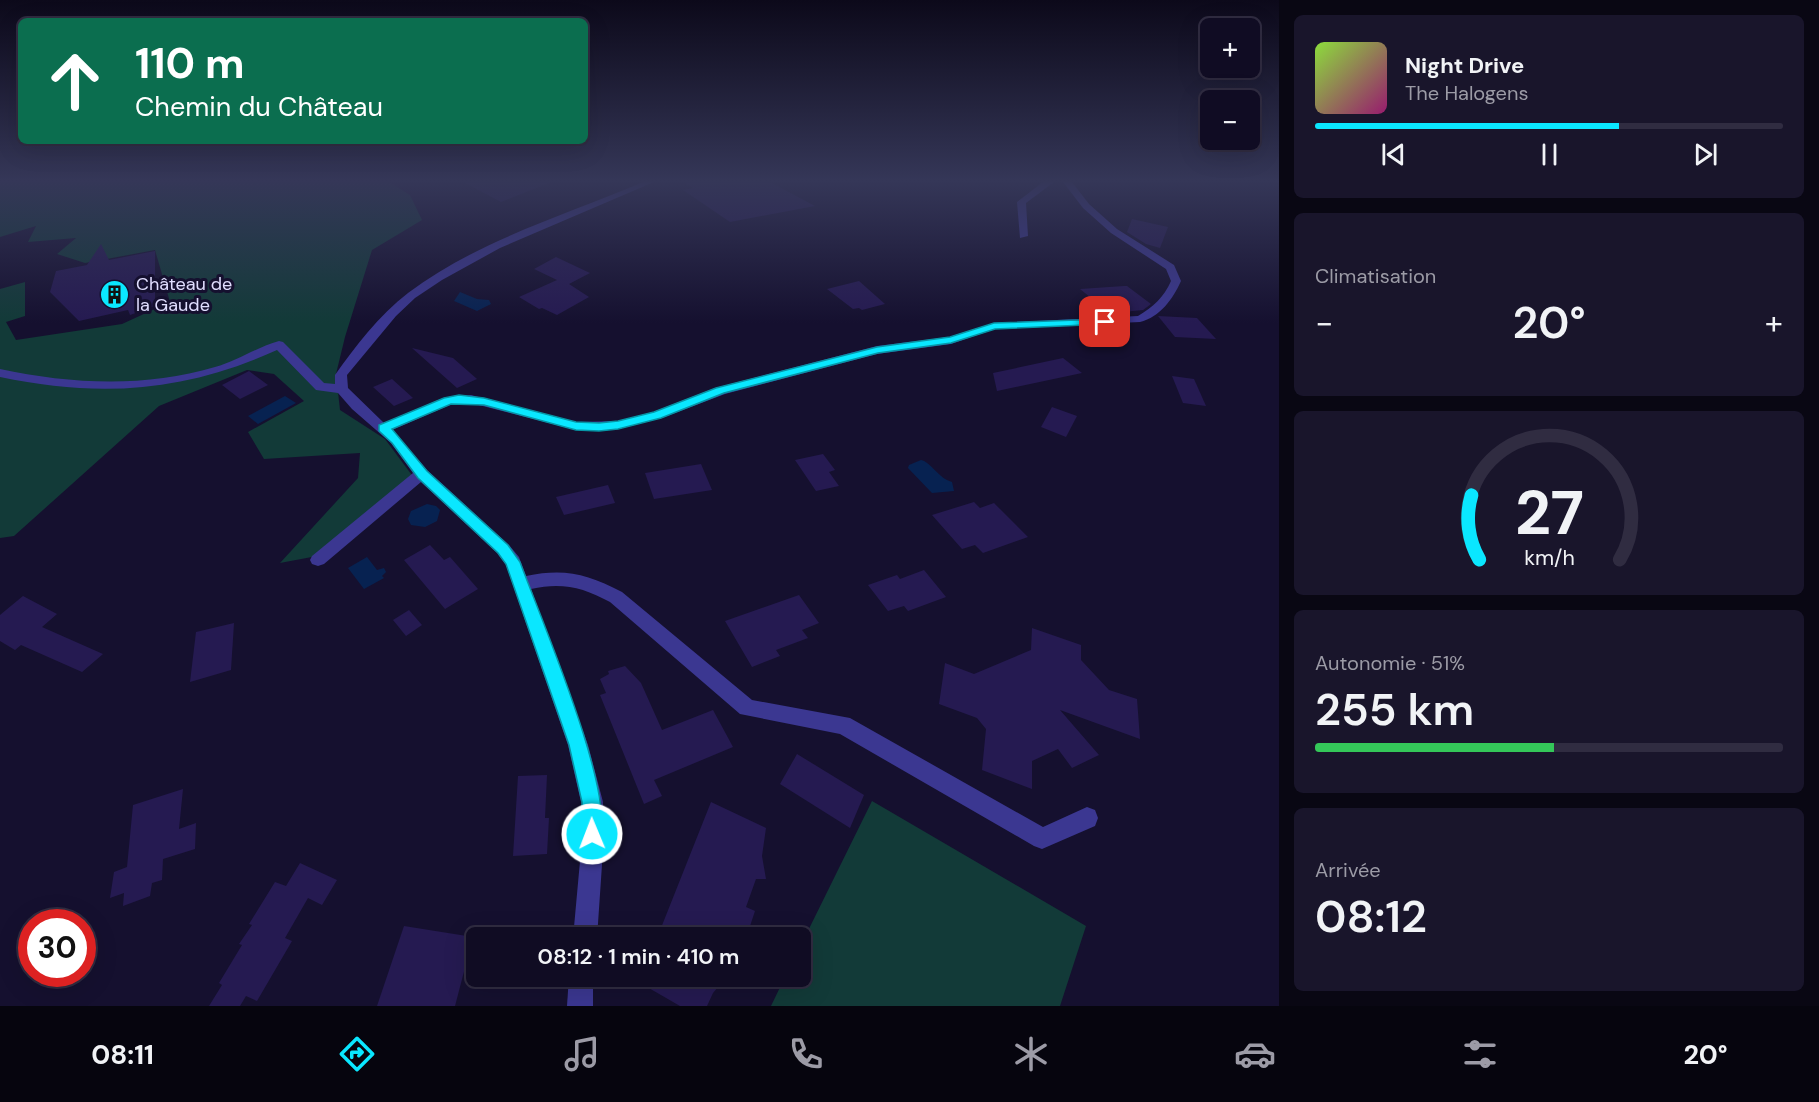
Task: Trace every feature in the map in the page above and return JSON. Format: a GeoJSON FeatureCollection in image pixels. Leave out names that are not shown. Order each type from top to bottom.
{"type":"FeatureCollection","features":[{"type":"Feature","properties":{"kind":"street"},"geometry":{"type":"LineString","coordinates":[[537,229],[477,254],[409,298],[341,375],[342,389],[357,406],[384,428],[422,474],[503,549],[513,562],[578,745],[592,802],[592,850],[586,927]]}},
{"type":"Feature","properties":{"kind":"street"},"geometry":{"type":"LineString","coordinates":[[1023,229],[1023,236]]}},
{"type":"Feature","properties":{"kind":"street"},"geometry":{"type":"LineString","coordinates":[[384,428],[448,401],[459,399],[484,402],[576,426],[618,425],[657,415],[720,391],[877,350],[951,340],[994,326],[1140,319],[1153,313],[1172,292],[1176,281],[1170,267],[1112,229]]}},
{"type":"Feature","properties":{"kind":"street"},"geometry":{"type":"LineString","coordinates":[[0,373],[27,380],[101,385],[173,380],[216,370],[279,345],[320,387],[342,389]]}},
{"type":"Feature","properties":{"kind":"street"},"geometry":{"type":"LineString","coordinates":[[318,560],[422,474]]}},
{"type":"Feature","properties":{"kind":"street"},"geometry":{"type":"LineString","coordinates":[[522,584],[548,578],[571,577],[594,585],[616,597],[747,708],[843,725],[1042,838],[1087,818]]}},
{"type":"Feature","properties":{"kind":"street"},"geometry":{"type":"LineString","coordinates":[[580,1006],[581,987]]}},
{"type":"Feature","properties":{"kind":"green space"},"geometry":{"type":"Polygon","coordinates":[[[0,229],[26,229],[0,237],[0,229]]]}},
{"type":"Feature","properties":{"kind":"green space"},"geometry":{"type":"Polygon","coordinates":[[[35,229],[407,229],[372,250],[336,374],[340,410],[385,439],[414,478],[317,556],[280,563],[358,478],[360,453],[264,459],[248,432],[304,401],[274,374],[247,370],[159,406],[14,536],[0,538],[0,289],[25,282],[25,316],[6,322],[16,340],[122,324],[170,302],[155,250],[85,263],[57,254],[76,238],[28,242],[35,229]]]}},
{"type":"Feature","properties":{"kind":"green space"},"geometry":{"type":"Polygon","coordinates":[[[872,801],[1086,926],[1060,1006],[771,1006],[780,987],[811,987],[810,927],[872,801]]]}},
{"type":"Feature","properties":{"kind":"water"},"geometry":{"type":"Polygon","coordinates":[[[460,292],[477,299],[489,300],[491,304],[477,311],[454,301],[460,292]]]}},
{"type":"Feature","properties":{"kind":"water"},"geometry":{"type":"Polygon","coordinates":[[[285,396],[296,403],[258,424],[248,416],[285,396]]]}},
{"type":"Feature","properties":{"kind":"water"},"geometry":{"type":"Polygon","coordinates":[[[921,460],[952,482],[954,491],[932,493],[908,468],[909,465],[921,460]]]}},
{"type":"Feature","properties":{"kind":"water"},"geometry":{"type":"Polygon","coordinates":[[[427,504],[436,506],[440,510],[437,521],[425,527],[411,525],[408,519],[411,511],[427,504]]]}},
{"type":"Feature","properties":{"kind":"water"},"geometry":{"type":"Polygon","coordinates":[[[367,557],[377,570],[384,568],[386,572],[382,576],[384,578],[364,589],[348,568],[367,557]]]}},
{"type":"Feature","properties":{"kind":"building"},"geometry":{"type":"Polygon","coordinates":[[[1128,229],[1167,229],[1160,248],[1146,244],[1127,232],[1128,229]]]}},
{"type":"Feature","properties":{"kind":"building","name":"Château de la Gaude"},"geometry":{"type":"Polygon","coordinates":[[[101,244],[109,260],[155,251],[155,306],[130,315],[128,310],[79,321],[50,292],[56,271],[87,265],[101,244]]]}},
{"type":"Feature","properties":{"kind":"building"},"geometry":{"type":"Polygon","coordinates":[[[556,257],[590,273],[569,284],[589,297],[557,315],[542,308],[539,309],[519,297],[557,280],[534,269],[556,257]]]}},
{"type":"Feature","properties":{"kind":"building"},"geometry":{"type":"Polygon","coordinates":[[[859,281],[885,304],[862,310],[853,309],[827,289],[859,281]]]}},
{"type":"Feature","properties":{"kind":"building"},"geometry":{"type":"Polygon","coordinates":[[[1127,286],[1151,304],[1143,310],[1113,313],[1080,289],[1127,286]]]}},
{"type":"Feature","properties":{"kind":"building"},"geometry":{"type":"Polygon","coordinates":[[[1158,316],[1197,318],[1216,339],[1175,337],[1158,316]]]}},
{"type":"Feature","properties":{"kind":"building"},"geometry":{"type":"Polygon","coordinates":[[[412,348],[453,358],[477,379],[457,388],[412,348]]]}},
{"type":"Feature","properties":{"kind":"building"},"geometry":{"type":"Polygon","coordinates":[[[1063,358],[1082,373],[997,391],[993,373],[1063,358]]]}},
{"type":"Feature","properties":{"kind":"building"},"geometry":{"type":"Polygon","coordinates":[[[249,371],[268,385],[240,399],[222,385],[249,371]]]}},
{"type":"Feature","properties":{"kind":"building"},"geometry":{"type":"Polygon","coordinates":[[[1172,376],[1194,379],[1206,406],[1183,403],[1172,376]]]}},
{"type":"Feature","properties":{"kind":"building"},"geometry":{"type":"Polygon","coordinates":[[[392,379],[413,398],[394,406],[373,387],[392,379]]]}},
{"type":"Feature","properties":{"kind":"building"},"geometry":{"type":"Polygon","coordinates":[[[1052,407],[1077,416],[1066,437],[1041,427],[1052,407]]]}},
{"type":"Feature","properties":{"kind":"building"},"geometry":{"type":"Polygon","coordinates":[[[823,454],[835,470],[829,472],[839,486],[816,491],[795,460],[823,454]]]}},
{"type":"Feature","properties":{"kind":"building"},"geometry":{"type":"Polygon","coordinates":[[[701,464],[712,490],[654,499],[645,473],[701,464]]]}},
{"type":"Feature","properties":{"kind":"building"},"geometry":{"type":"Polygon","coordinates":[[[608,485],[615,503],[564,515],[556,497],[608,485]]]}},
{"type":"Feature","properties":{"kind":"building"},"geometry":{"type":"Polygon","coordinates":[[[974,502],[980,508],[994,503],[1028,537],[983,553],[975,545],[962,549],[932,515],[974,502]]]}},
{"type":"Feature","properties":{"kind":"building"},"geometry":{"type":"Polygon","coordinates":[[[430,545],[444,560],[450,557],[478,589],[445,609],[404,560],[430,545]]]}},
{"type":"Feature","properties":{"kind":"building"},"geometry":{"type":"Polygon","coordinates":[[[924,570],[946,597],[908,611],[904,606],[888,611],[868,585],[897,575],[900,579],[924,570]]]}},
{"type":"Feature","properties":{"kind":"building"},"geometry":{"type":"Polygon","coordinates":[[[799,595],[819,623],[802,630],[808,638],[776,650],[780,656],[752,667],[725,621],[799,595]]]}},
{"type":"Feature","properties":{"kind":"building"},"geometry":{"type":"Polygon","coordinates":[[[23,596],[57,614],[42,627],[103,654],[82,672],[21,645],[15,650],[0,641],[0,615],[23,596]]]}},
{"type":"Feature","properties":{"kind":"building"},"geometry":{"type":"Polygon","coordinates":[[[409,610],[422,625],[406,636],[393,620],[409,610]]]}},
{"type":"Feature","properties":{"kind":"building"},"geometry":{"type":"Polygon","coordinates":[[[234,623],[231,670],[190,682],[196,632],[234,623]]]}},
{"type":"Feature","properties":{"kind":"building"},"geometry":{"type":"Polygon","coordinates":[[[1032,628],[1081,645],[1081,660],[1109,690],[1137,699],[1140,739],[1060,710],[1099,755],[1072,768],[1058,749],[1032,761],[1032,789],[982,770],[986,729],[977,718],[939,704],[945,663],[974,674],[1031,650],[1032,628]]]}},
{"type":"Feature","properties":{"kind":"building"},"geometry":{"type":"Polygon","coordinates":[[[625,666],[641,683],[662,730],[713,710],[733,747],[654,780],[662,796],[644,804],[600,695],[606,693],[600,679],[609,674],[608,671],[625,666]]]}},
{"type":"Feature","properties":{"kind":"building"},"geometry":{"type":"Polygon","coordinates":[[[797,754],[864,795],[850,828],[780,784],[797,754]]]}},
{"type":"Feature","properties":{"kind":"building"},"geometry":{"type":"Polygon","coordinates":[[[547,775],[545,818],[549,818],[547,854],[513,856],[518,776],[547,775]]]}},
{"type":"Feature","properties":{"kind":"building"},"geometry":{"type":"Polygon","coordinates":[[[183,789],[179,829],[196,823],[195,849],[163,859],[162,880],[152,883],[150,896],[123,906],[124,893],[110,898],[114,872],[127,867],[133,805],[183,789]]]}},
{"type":"Feature","properties":{"kind":"building"},"geometry":{"type":"Polygon","coordinates":[[[711,802],[766,828],[762,856],[766,879],[756,879],[746,907],[755,911],[750,927],[661,927],[711,802]]]}},
{"type":"Feature","properties":{"kind":"building"},"geometry":{"type":"Polygon","coordinates":[[[300,863],[337,880],[322,905],[308,898],[285,938],[292,941],[257,1001],[246,996],[240,1006],[209,1006],[222,985],[219,983],[242,945],[239,944],[252,925],[249,924],[275,882],[286,886],[300,863]]]}},
{"type":"Feature","properties":{"kind":"building"},"geometry":{"type":"Polygon","coordinates":[[[404,926],[466,936],[466,964],[455,1006],[377,1006],[404,926]]]}},
{"type":"Feature","properties":{"kind":"building"},"geometry":{"type":"Polygon","coordinates":[[[647,987],[718,987],[707,1006],[680,1006],[647,987]]]}},
{"type":"Feature","properties":{"kind":"place","name":"Château de la Gaude"},"geometry":{"type":"Point","coordinates":[115,294]}},
{"type":"Feature","properties":{"kind":"route"},"geometry":{"type":"LineString","coordinates":[[592,834],[592,802],[578,745],[513,562],[503,549],[422,474],[384,428],[448,401],[459,399],[471,399],[576,426],[618,425],[640,421],[720,391],[877,350],[951,340],[994,326],[1105,322]]}}]}
